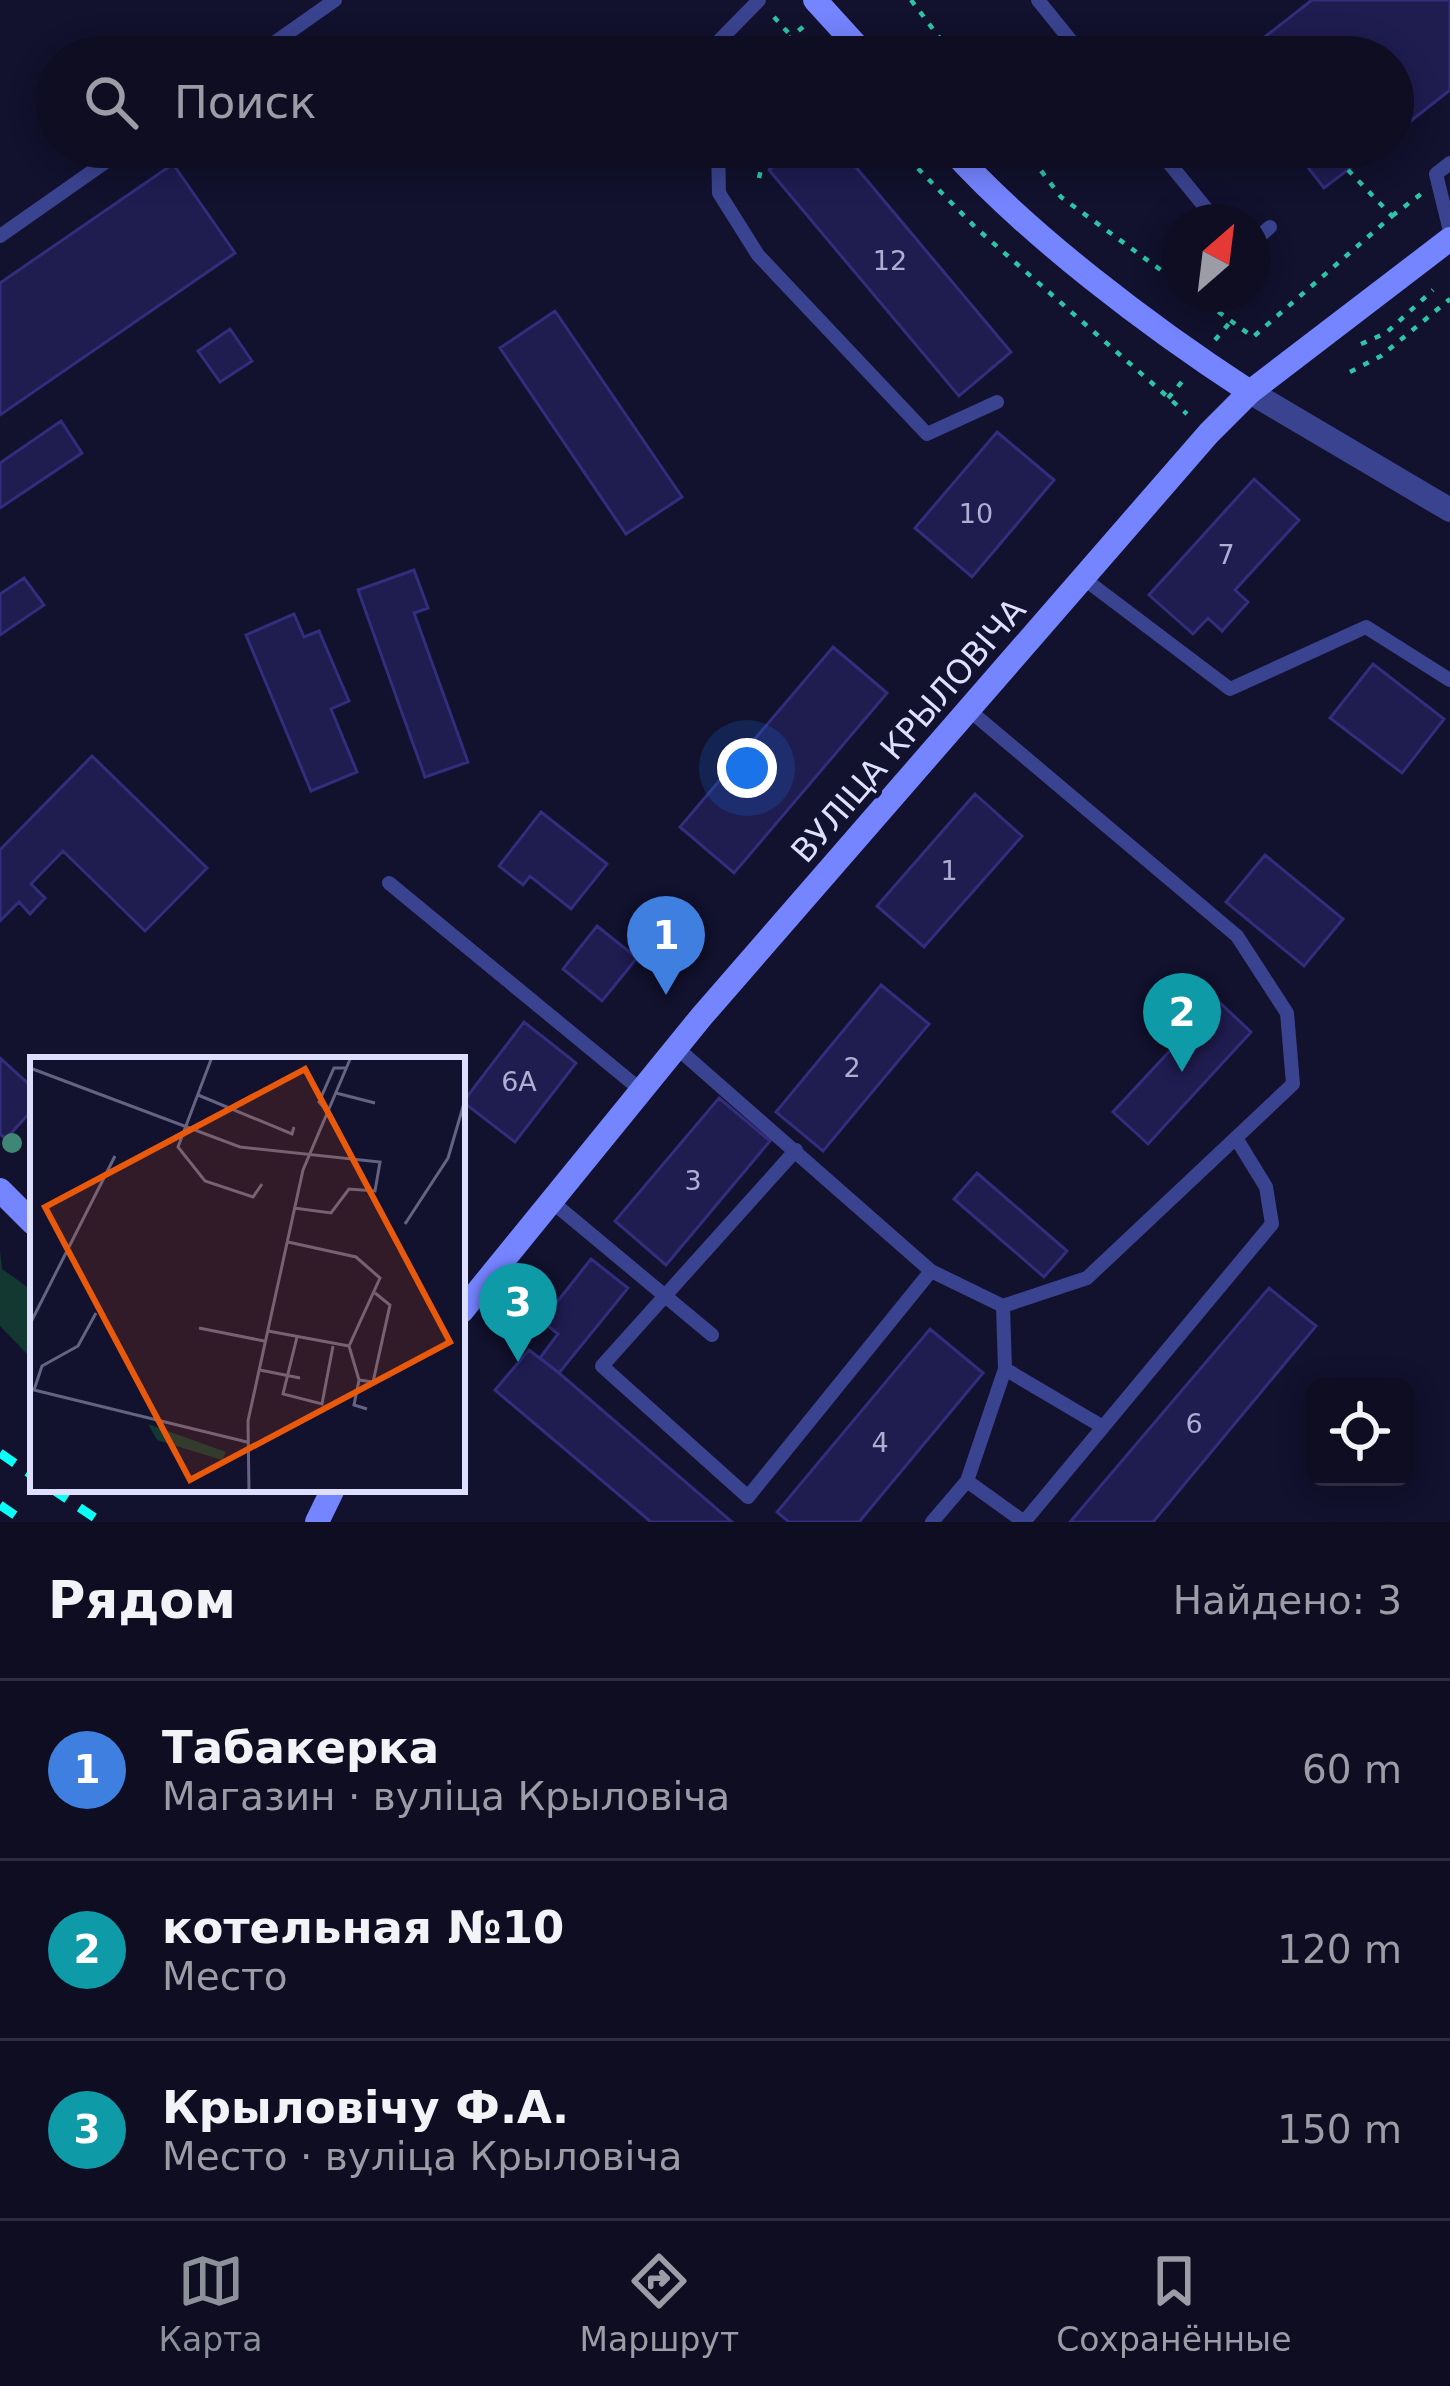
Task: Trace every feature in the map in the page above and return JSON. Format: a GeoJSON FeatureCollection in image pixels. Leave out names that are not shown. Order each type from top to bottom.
{"type":"FeatureCollection","features":[{"type":"Feature","properties":{"kind":"main road"},"geometry":{"type":"LineString","coordinates":[[815,0],[848,36]]}},
{"type":"Feature","properties":{"kind":"main road"},"geometry":{"type":"LineString","coordinates":[[968,168],[986,189],[1200,359],[1250,392]]}},
{"type":"Feature","properties":{"kind":"main road","name":"ВУЛІЦА КРЫЛОВІЧА"},"geometry":{"type":"LineString","coordinates":[[465,1307],[676,1048],[1209,433],[1250,392],[1450,235]]}},
{"type":"Feature","properties":{"kind":"main road"},"geometry":{"type":"LineString","coordinates":[[0,1190],[30,1220]]}},
{"type":"Feature","properties":{"kind":"main road"},"geometry":{"type":"LineString","coordinates":[[317,1522],[332,1492]]}},
{"type":"Feature","properties":{"kind":"street"},"geometry":{"type":"LineString","coordinates":[[1250,392],[1450,510]]}},
{"type":"Feature","properties":{"kind":"lane"},"geometry":{"type":"LineString","coordinates":[[284,36],[335,0]]}},
{"type":"Feature","properties":{"kind":"lane"},"geometry":{"type":"LineString","coordinates":[[724,36],[759,0]]}},
{"type":"Feature","properties":{"kind":"lane"},"geometry":{"type":"LineString","coordinates":[[1038,0],[1067,36]]}},
{"type":"Feature","properties":{"kind":"lane"},"geometry":{"type":"LineString","coordinates":[[1450,163],[1436,174],[1450,235]]}},
{"type":"Feature","properties":{"kind":"lane"},"geometry":{"type":"LineString","coordinates":[[0,236],[97,168]]}},
{"type":"Feature","properties":{"kind":"lane"},"geometry":{"type":"LineString","coordinates":[[718,168],[719,193],[758,255],[927,434],[997,402]]}},
{"type":"Feature","properties":{"kind":"lane"},"geometry":{"type":"LineString","coordinates":[[1173,168],[1202,204]]}},
{"type":"Feature","properties":{"kind":"lane"},"geometry":{"type":"LineString","coordinates":[[1084,578],[1230,689],[1366,627],[1450,680]]}},
{"type":"Feature","properties":{"kind":"lane"},"geometry":{"type":"LineString","coordinates":[[676,1048],[931,1271],[1003,1306],[1087,1278],[1293,1084],[1287,1012],[1237,936],[969,710]]}},
{"type":"Feature","properties":{"kind":"lane"},"geometry":{"type":"LineString","coordinates":[[389,883],[642,1091]]}},
{"type":"Feature","properties":{"kind":"lane"},"geometry":{"type":"LineString","coordinates":[[968,1481],[1024,1522],[1273,1224],[1266,1187],[1236,1138]]}},
{"type":"Feature","properties":{"kind":"lane"},"geometry":{"type":"LineString","coordinates":[[796,1150],[602,1366],[748,1497],[931,1271]]}},
{"type":"Feature","properties":{"kind":"lane"},"geometry":{"type":"LineString","coordinates":[[551,1201],[712,1334]]}},
{"type":"Feature","properties":{"kind":"lane"},"geometry":{"type":"LineString","coordinates":[[932,1522],[968,1481],[1005,1370],[1003,1306]]}},
{"type":"Feature","properties":{"kind":"lane"},"geometry":{"type":"LineString","coordinates":[[1005,1370],[1103,1427]]}},
{"type":"Feature","properties":{"kind":"path"},"geometry":{"type":"LineString","coordinates":[[911,0],[938,36]]}},
{"type":"Feature","properties":{"kind":"path"},"geometry":{"type":"LineString","coordinates":[[770,13],[791,36]]}},
{"type":"Feature","properties":{"kind":"path"},"geometry":{"type":"LineString","coordinates":[[759,178],[761,168]]}},
{"type":"Feature","properties":{"kind":"path"},"geometry":{"type":"LineString","coordinates":[[917,168],[975,227],[1209,433]]}},
{"type":"Feature","properties":{"kind":"path"},"geometry":{"type":"LineString","coordinates":[[1039,168],[1061,197],[1162,271]]}},
{"type":"Feature","properties":{"kind":"path"},"geometry":{"type":"LineString","coordinates":[[1219,312],[1253,337],[1392,216],[1348,170]]}},
{"type":"Feature","properties":{"kind":"path"},"geometry":{"type":"LineString","coordinates":[[1355,346],[1386,333],[1433,290]]}},
{"type":"Feature","properties":{"kind":"path"},"geometry":{"type":"LineString","coordinates":[[1350,372],[1381,356],[1450,299]]}},
{"type":"Feature","properties":{"kind":"green space"},"geometry":{"type":"Polygon","coordinates":[[[0,1251],[2,1269],[30,1289],[30,1357],[0,1326],[0,1251]]]}},
{"type":"Feature","properties":{"kind":"building"},"geometry":{"type":"Polygon","coordinates":[[[1312,0],[1450,0],[1450,90],[1414,118],[1414,36],[1266,36],[1312,0]]]}},
{"type":"Feature","properties":{"kind":"building"},"geometry":{"type":"Polygon","coordinates":[[[167,168],[176,168],[235,253],[0,415],[0,283],[167,168]]]}},
{"type":"Feature","properties":{"kind":"building"},"geometry":{"type":"Polygon","coordinates":[[[857,168],[1011,352],[959,396],[769,170],[857,168]]]}},
{"type":"Feature","properties":{"kind":"building"},"geometry":{"type":"Polygon","coordinates":[[[1308,168],[1350,168],[1324,188],[1308,168]]]}},
{"type":"Feature","properties":{"kind":"building"},"geometry":{"type":"Polygon","coordinates":[[[555,311],[682,497],[626,534],[500,348],[555,311]]]}},
{"type":"Feature","properties":{"kind":"building"},"geometry":{"type":"Polygon","coordinates":[[[230,329],[252,361],[220,382],[198,351],[230,329]]]}},
{"type":"Feature","properties":{"kind":"building"},"geometry":{"type":"Polygon","coordinates":[[[61,421],[82,453],[0,508],[0,463],[61,421]]]}},
{"type":"Feature","properties":{"kind":"building"},"geometry":{"type":"Polygon","coordinates":[[[997,432],[1054,480],[972,577],[915,528],[997,432]]]}},
{"type":"Feature","properties":{"kind":"building"},"geometry":{"type":"Polygon","coordinates":[[[1254,479],[1299,520],[1235,590],[1248,602],[1222,631],[1208,618],[1193,634],[1149,595],[1254,479]]]}},
{"type":"Feature","properties":{"kind":"building"},"geometry":{"type":"Polygon","coordinates":[[[414,570],[428,608],[414,613],[468,762],[425,777],[358,590],[414,570]]]}},
{"type":"Feature","properties":{"kind":"building"},"geometry":{"type":"Polygon","coordinates":[[[24,578],[44,605],[0,635],[0,594],[24,578]]]}},
{"type":"Feature","properties":{"kind":"building"},"geometry":{"type":"Polygon","coordinates":[[[294,614],[304,637],[319,631],[349,701],[331,709],[357,772],[311,791],[246,635],[294,614]]]}},
{"type":"Feature","properties":{"kind":"building"},"geometry":{"type":"Polygon","coordinates":[[[833,647],[887,693],[734,873],[680,827],[833,647]]]}},
{"type":"Feature","properties":{"kind":"building"},"geometry":{"type":"Polygon","coordinates":[[[1373,664],[1444,719],[1402,773],[1330,718],[1373,664]]]}},
{"type":"Feature","properties":{"kind":"building"},"geometry":{"type":"Polygon","coordinates":[[[92,756],[207,868],[145,931],[63,851],[31,884],[45,898],[30,914],[19,902],[0,921],[0,850],[92,756]]]}},
{"type":"Feature","properties":{"kind":"building"},"geometry":{"type":"Polygon","coordinates":[[[975,794],[1022,836],[924,947],[877,906],[975,794]]]}},
{"type":"Feature","properties":{"kind":"building"},"geometry":{"type":"Polygon","coordinates":[[[541,812],[607,864],[571,909],[530,876],[523,885],[499,866],[541,812]]]}},
{"type":"Feature","properties":{"kind":"building"},"geometry":{"type":"Polygon","coordinates":[[[1265,855],[1343,919],[1304,966],[1226,902],[1265,855]]]}},
{"type":"Feature","properties":{"kind":"building"},"geometry":{"type":"Polygon","coordinates":[[[597,926],[637,958],[602,1001],[563,969],[597,926]]]}},
{"type":"Feature","properties":{"kind":"building"},"geometry":{"type":"Polygon","coordinates":[[[881,985],[929,1024],[823,1151],[776,1112],[881,985]]]}},
{"type":"Feature","properties":{"kind":"building"},"geometry":{"type":"Polygon","coordinates":[[[1217,1000],[1251,1032],[1148,1144],[1113,1112],[1217,1000]]]}},
{"type":"Feature","properties":{"kind":"building"},"geometry":{"type":"Polygon","coordinates":[[[524,1022],[576,1063],[515,1142],[465,1099],[524,1022]]]}},
{"type":"Feature","properties":{"kind":"building"},"geometry":{"type":"Polygon","coordinates":[[[0,1058],[30,1085],[30,1112],[6,1139],[0,1134],[0,1058]]]}},
{"type":"Feature","properties":{"kind":"building"},"geometry":{"type":"Polygon","coordinates":[[[719,1098],[770,1141],[666,1265],[615,1221],[719,1098]]]}},
{"type":"Feature","properties":{"kind":"building"},"geometry":{"type":"Polygon","coordinates":[[[977,1173],[1067,1251],[1044,1277],[954,1199],[977,1173]]]}},
{"type":"Feature","properties":{"kind":"building"},"geometry":{"type":"Polygon","coordinates":[[[591,1259],[628,1288],[559,1373],[540,1358],[558,1334],[542,1321],[591,1259]]]}},
{"type":"Feature","properties":{"kind":"building"},"geometry":{"type":"Polygon","coordinates":[[[1269,1288],[1316,1326],[1153,1522],[1070,1522],[1269,1288]]]}},
{"type":"Feature","properties":{"kind":"building"},"geometry":{"type":"Polygon","coordinates":[[[930,1329],[983,1373],[859,1522],[789,1522],[777,1512],[930,1329]]]}},
{"type":"Feature","properties":{"kind":"building"},"geometry":{"type":"Polygon","coordinates":[[[529,1350],[732,1522],[651,1522],[495,1390],[529,1350]]]}},
{"type":"Feature","properties":{"kind":"railway"},"geometry":{"type":"LineString","coordinates":[[0,1453],[30,1474]]}},
{"type":"Feature","properties":{"kind":"railway"},"geometry":{"type":"LineString","coordinates":[[56,1492],[101,1522]]}},
{"type":"Feature","properties":{"kind":"railway"},"geometry":{"type":"LineString","coordinates":[[0,1505],[25,1522]]}},
{"type":"Feature","properties":{"kind":"place","name":"Табакерка"},"geometry":{"type":"Point","coordinates":[666,995]}},
{"type":"Feature","properties":{"kind":"place","name":"котельная №10"},"geometry":{"type":"Point","coordinates":[1182,1072]}},
{"type":"Feature","properties":{"kind":"place","name":"Крыловічу Ф.А."},"geometry":{"type":"Point","coordinates":[518,1362]}}]}
